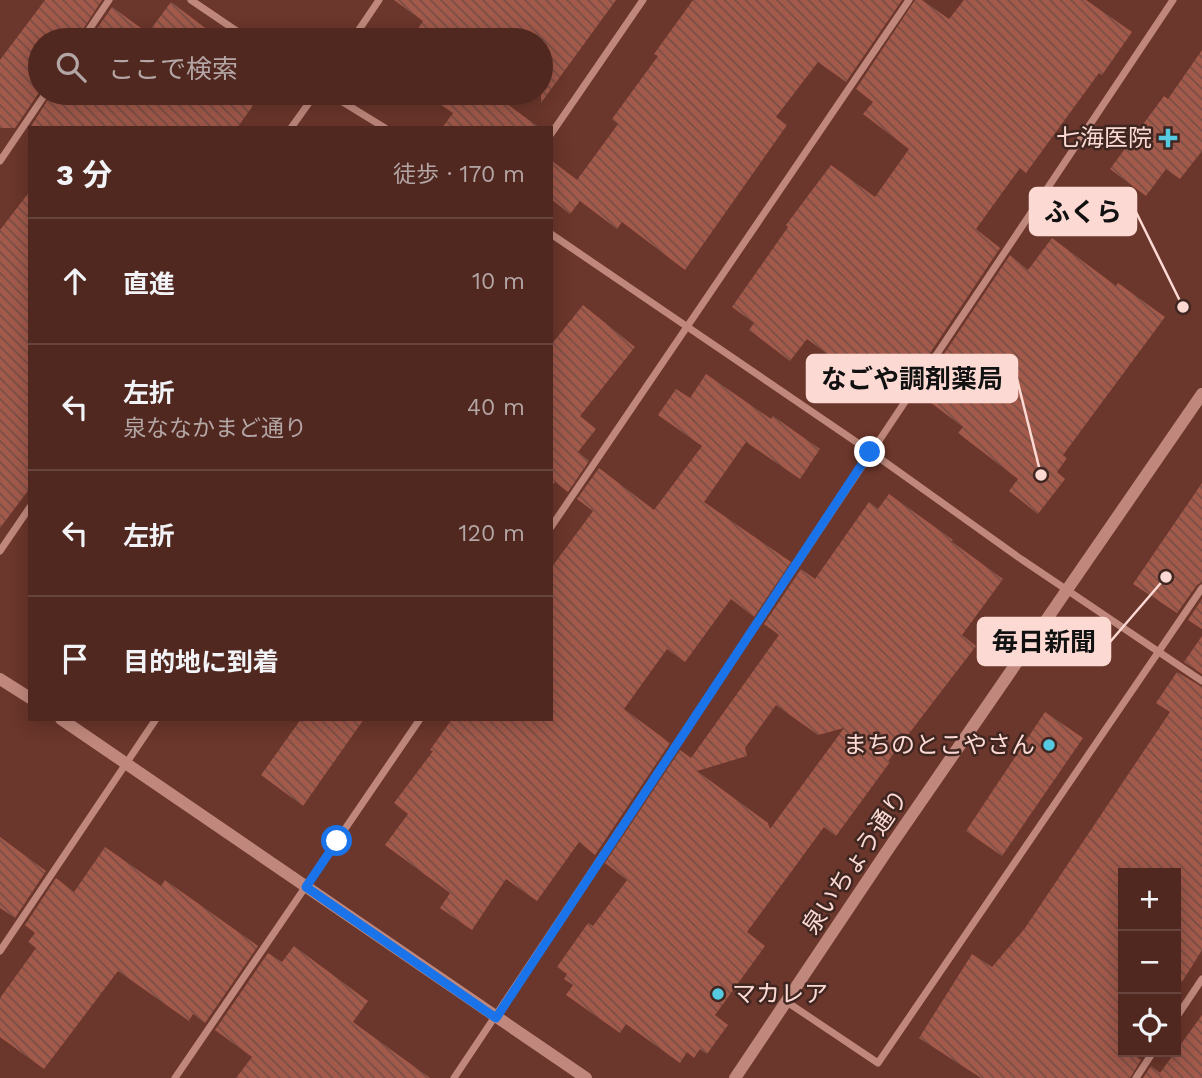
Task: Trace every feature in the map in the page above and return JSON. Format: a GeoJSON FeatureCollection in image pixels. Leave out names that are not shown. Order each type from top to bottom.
{"type":"FeatureCollection","features":[{"type":"Feature","properties":{"kind":"street"},"geometry":{"type":"LineString","coordinates":[[90,28],[109,0]]}},
{"type":"Feature","properties":{"kind":"street"},"geometry":{"type":"LineString","coordinates":[[191,0],[232,28]]}},
{"type":"Feature","properties":{"kind":"street"},"geometry":{"type":"LineString","coordinates":[[360,28],[379,0]]}},
{"type":"Feature","properties":{"kind":"street"},"geometry":{"type":"LineString","coordinates":[[553,131],[643,0]]}},
{"type":"Feature","properties":{"kind":"street"},"geometry":{"type":"LineString","coordinates":[[553,524],[909,0]]}},
{"type":"Feature","properties":{"kind":"street"},"geometry":{"type":"LineString","coordinates":[[454,1078],[1173,0]]}},
{"type":"Feature","properties":{"kind":"street"},"geometry":{"type":"LineString","coordinates":[[0,160],[38,105]]}},
{"type":"Feature","properties":{"kind":"street"},"geometry":{"type":"LineString","coordinates":[[292,126],[307,105]]}},
{"type":"Feature","properties":{"kind":"street"},"geometry":{"type":"LineString","coordinates":[[348,105],[382,126]]}},
{"type":"Feature","properties":{"kind":"street"},"geometry":{"type":"LineString","coordinates":[[553,235],[1202,681]]}},
{"type":"Feature","properties":{"kind":"street","name":"泉いちょう通り"},"geometry":{"type":"LineString","coordinates":[[735,1078],[1202,394]]}},
{"type":"Feature","properties":{"kind":"street"},"geometry":{"type":"LineString","coordinates":[[0,551],[28,510]]}},
{"type":"Feature","properties":{"kind":"street"},"geometry":{"type":"LineString","coordinates":[[787,1002],[878,1063],[1202,587]]}},
{"type":"Feature","properties":{"kind":"street"},"geometry":{"type":"LineString","coordinates":[[0,679],[28,697]]}},
{"type":"Feature","properties":{"kind":"street"},"geometry":{"type":"LineString","coordinates":[[64,721],[586,1078]]}},
{"type":"Feature","properties":{"kind":"street"},"geometry":{"type":"LineString","coordinates":[[0,951],[155,721]]}},
{"type":"Feature","properties":{"kind":"street"},"geometry":{"type":"LineString","coordinates":[[175,1078],[419,721]]}},
{"type":"Feature","properties":{"kind":"street"},"geometry":{"type":"LineString","coordinates":[[1181,1010],[1202,979]]}},
{"type":"Feature","properties":{"kind":"street"},"geometry":{"type":"LineString","coordinates":[[1136,1078],[1150,1057]]}},
{"type":"Feature","properties":{"kind":"building"},"geometry":{"type":"Polygon","coordinates":[[[45,0],[102,0],[84,28],[28,28],[28,105],[31,105],[15,128],[0,128],[0,60],[45,0]]]}},
{"type":"Feature","properties":{"kind":"building"},"geometry":{"type":"Polygon","coordinates":[[[394,0],[616,0],[553,87],[553,28],[419,28],[423,21],[394,0]]]}},
{"type":"Feature","properties":{"kind":"building"},"geometry":{"type":"Polygon","coordinates":[[[693,0],[902,0],[846,82],[818,62],[776,117],[787,125],[685,270],[622,222],[617,229],[580,201],[570,214],[553,201],[553,162],[577,180],[618,124],[612,119],[658,56],[654,54],[693,0]]]}},
{"type":"Feature","properties":{"kind":"building"},"geometry":{"type":"Polygon","coordinates":[[[915,0],[922,0],[949,19],[964,0],[1086,0],[1132,32],[1026,173],[1020,168],[976,229],[1000,248],[908,386],[894,375],[881,393],[807,339],[790,361],[749,330],[754,323],[732,307],[788,227],[786,225],[831,165],[875,197],[909,149],[863,114],[873,102],[856,89],[915,0]]]}},
{"type":"Feature","properties":{"kind":"building"},"geometry":{"type":"Polygon","coordinates":[[[171,2],[205,28],[152,28],[171,2]]]}},
{"type":"Feature","properties":{"kind":"building"},"geometry":{"type":"Polygon","coordinates":[[[112,7],[141,28],[97,28],[112,7]]]}},
{"type":"Feature","properties":{"kind":"building","name":"七海医院"},"geometry":{"type":"Polygon","coordinates":[[[1202,50],[1202,151],[1180,179],[1166,169],[1146,196],[1110,169],[1164,96],[1168,99],[1202,50]]]}},
{"type":"Feature","properties":{"kind":"building"},"geometry":{"type":"Polygon","coordinates":[[[44,105],[253,105],[238,126],[31,126],[44,105]]]}},
{"type":"Feature","properties":{"kind":"building"},"geometry":{"type":"Polygon","coordinates":[[[441,105],[508,105],[537,126],[443,126],[453,113],[441,105]]]}},
{"type":"Feature","properties":{"kind":"building"},"geometry":{"type":"Polygon","coordinates":[[[28,194],[28,491],[0,528],[0,230],[28,194]]]}},
{"type":"Feature","properties":{"kind":"building"},"geometry":{"type":"Polygon","coordinates":[[[1052,238],[1116,286],[1118,283],[1165,317],[1063,455],[1067,458],[1057,472],[1065,479],[1038,514],[1009,491],[1018,479],[958,433],[963,427],[918,393],[1010,255],[1028,270],[1052,238]]]}},
{"type":"Feature","properties":{"kind":"building"},"geometry":{"type":"Polygon","coordinates":[[[583,305],[635,347],[580,416],[596,429],[578,452],[589,461],[568,492],[555,482],[553,484],[553,342],[583,305]]]}},
{"type":"Feature","properties":{"kind":"building"},"geometry":{"type":"Polygon","coordinates":[[[706,374],[820,449],[800,479],[746,442],[704,502],[791,562],[754,617],[731,599],[685,662],[667,649],[624,709],[670,743],[595,855],[579,842],[537,901],[506,879],[472,930],[440,908],[450,893],[385,845],[408,814],[394,803],[433,751],[430,750],[451,721],[553,721],[553,565],[593,511],[577,499],[599,468],[654,510],[702,446],[658,415],[676,389],[690,398],[706,374]]]}},
{"type":"Feature","properties":{"kind":"building"},"geometry":{"type":"Polygon","coordinates":[[[1202,483],[1202,582],[1177,613],[1133,584],[1202,483]]]}},
{"type":"Feature","properties":{"kind":"building"},"geometry":{"type":"Polygon","coordinates":[[[889,494],[1003,579],[962,635],[976,646],[888,761],[890,762],[836,836],[824,827],[747,932],[765,946],[715,1015],[728,1025],[707,1054],[700,1049],[694,1058],[687,1052],[680,1063],[626,1024],[620,1033],[566,995],[573,985],[564,979],[567,974],[557,967],[588,923],[593,926],[627,880],[605,863],[680,750],[691,758],[779,635],[764,624],[801,569],[815,579],[869,502],[878,509],[889,494]],[[776,705],[745,748],[747,756],[697,771],[768,823],[770,829],[844,728],[818,735],[776,705]]]}},
{"type":"Feature","properties":{"kind":"building"},"geometry":{"type":"Polygon","coordinates":[[[1202,599],[1202,629],[1188,620],[1202,599]]]}},
{"type":"Feature","properties":{"kind":"building"},"geometry":{"type":"Polygon","coordinates":[[[1202,636],[1202,674],[1184,662],[1202,636]]]}},
{"type":"Feature","properties":{"kind":"building"},"geometry":{"type":"Polygon","coordinates":[[[1177,672],[1202,687],[1202,950],[1182,982],[1181,868],[1118,868],[1118,1057],[1136,1057],[1141,1060],[1130,1078],[981,1078],[919,1038],[972,954],[992,967],[1025,928],[1170,712],[1156,703],[1177,672]]]}},
{"type":"Feature","properties":{"kind":"building"},"geometry":{"type":"Polygon","coordinates":[[[1045,712],[1083,738],[1002,856],[966,831],[1045,712]]]}},
{"type":"Feature","properties":{"kind":"building"},"geometry":{"type":"Polygon","coordinates":[[[300,721],[363,721],[303,806],[261,775],[300,721]]]}},
{"type":"Feature","properties":{"kind":"building"},"geometry":{"type":"Polygon","coordinates":[[[0,837],[46,871],[15,918],[0,908],[0,837]]]}},
{"type":"Feature","properties":{"kind":"building"},"geometry":{"type":"Polygon","coordinates":[[[105,847],[161,886],[165,880],[258,946],[205,1023],[193,1014],[189,1021],[118,971],[44,1069],[0,1037],[0,998],[36,948],[28,942],[35,933],[25,925],[56,878],[74,892],[105,847]]]}},
{"type":"Feature","properties":{"kind":"building"},"geometry":{"type":"Polygon","coordinates":[[[294,946],[368,1001],[353,1022],[430,1078],[236,1078],[252,1057],[215,1030],[268,953],[282,962],[294,946]]]}},
{"type":"Feature","properties":{"kind":"building"},"geometry":{"type":"Polygon","coordinates":[[[1202,1015],[1202,1078],[1143,1078],[1151,1066],[1160,1073],[1172,1057],[1181,1057],[1181,1044],[1202,1015]]]}},
{"type":"Feature","properties":{"kind":"place","name":"七海医院"},"geometry":{"type":"Point","coordinates":[1168,138]}},
{"type":"Feature","properties":{"kind":"place","name":"ふくら"},"geometry":{"type":"Point","coordinates":[1183,307]}},
{"type":"Feature","properties":{"kind":"place","name":"なごや調剤薬局"},"geometry":{"type":"Point","coordinates":[1041,475]}},
{"type":"Feature","properties":{"kind":"place","name":"毎日新聞"},"geometry":{"type":"Point","coordinates":[1166,577]}},
{"type":"Feature","properties":{"kind":"place","name":"まちのとこやさん"},"geometry":{"type":"Point","coordinates":[1049,745]}},
{"type":"Feature","properties":{"kind":"place","name":"マカレア"},"geometry":{"type":"Point","coordinates":[718,994]}},
{"type":"Feature","properties":{"kind":"route"},"geometry":{"type":"LineString","coordinates":[[337,841],[306,887],[496,1018],[870,452]]}}]}
